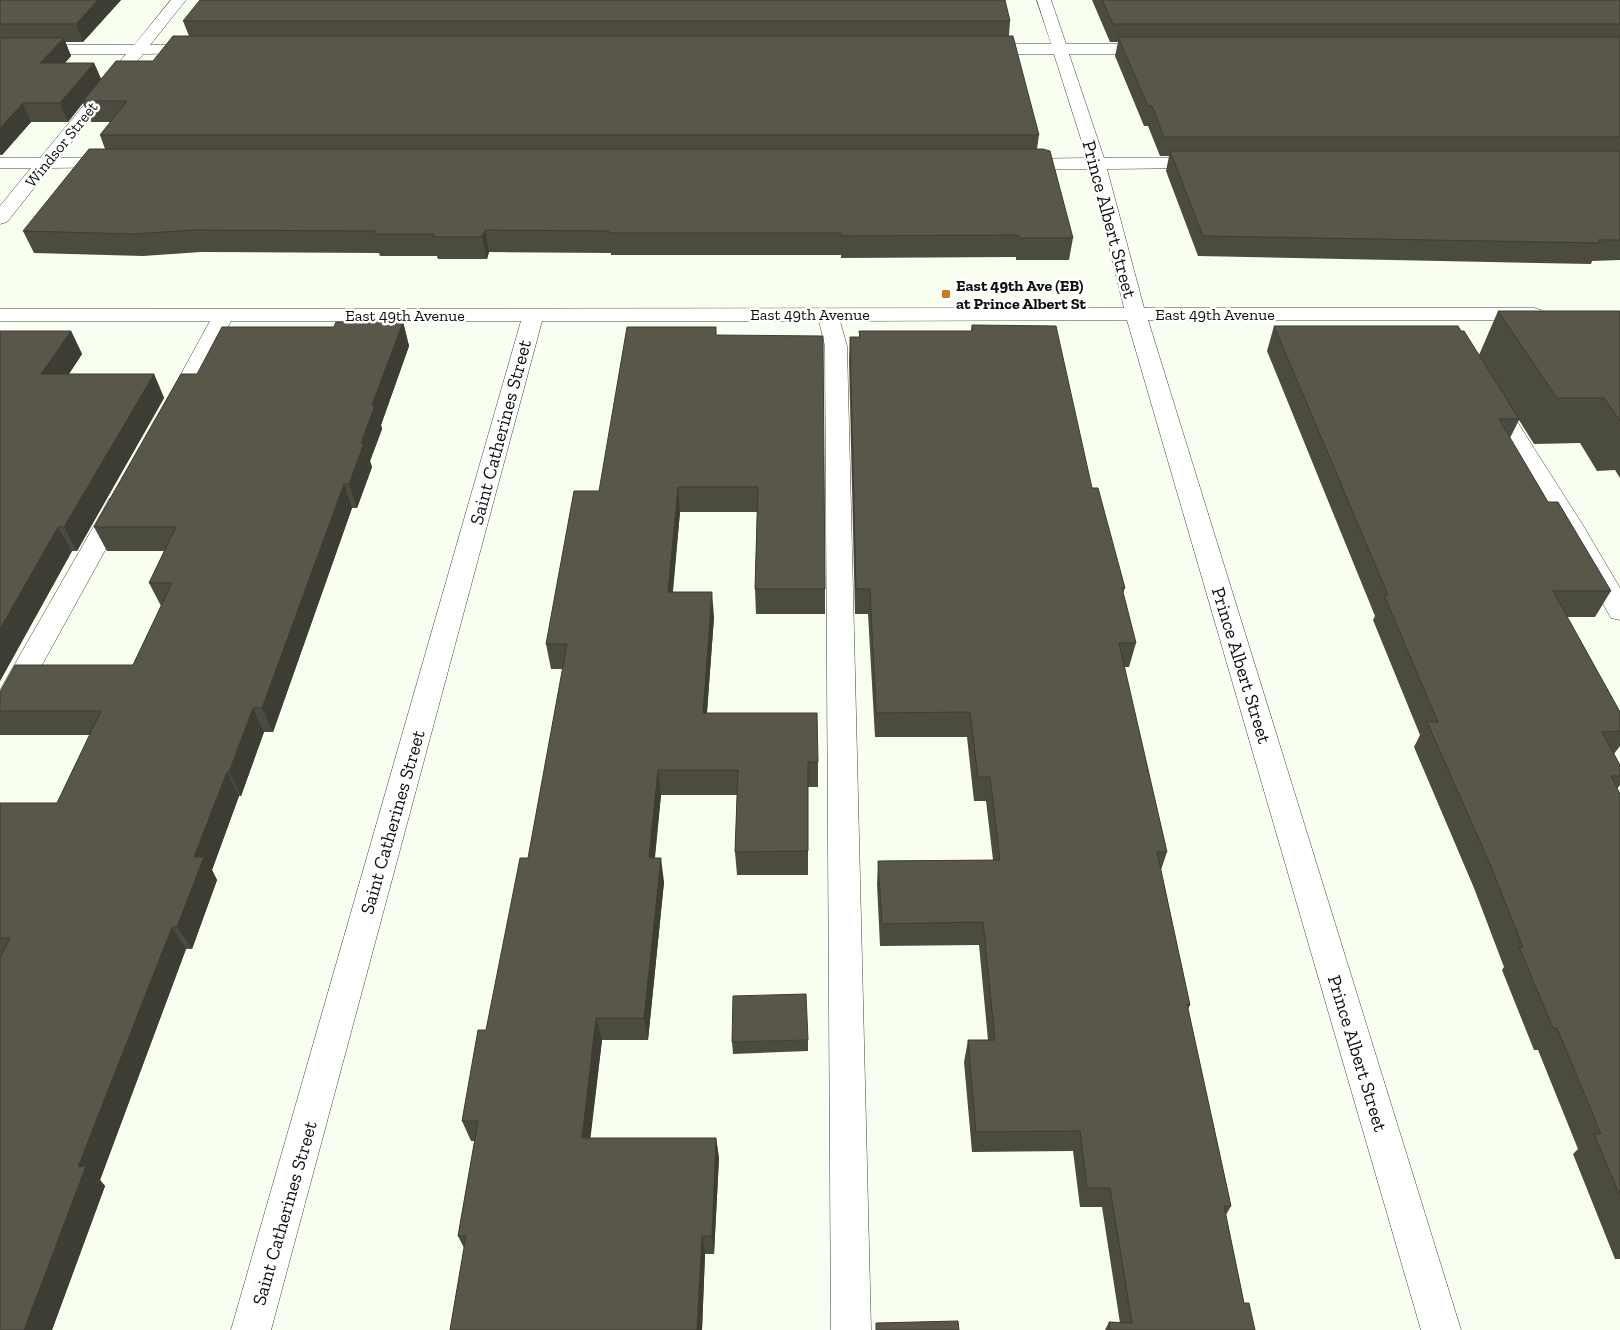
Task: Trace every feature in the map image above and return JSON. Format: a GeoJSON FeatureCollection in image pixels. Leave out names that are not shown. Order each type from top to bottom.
{"type":"FeatureCollection","features":[{"type":"Feature","properties":{"kind":"street","name":"Windsor Street"},"geometry":{"type":"LineString","coordinates":[[0,218],[179,0]]}},
{"type":"Feature","properties":{"kind":"street","name":"Prince Albert Street"},"geometry":{"type":"LineString","coordinates":[[1044,0],[1097,163],[1136,314],[1440,1330]]}},
{"type":"Feature","properties":{"kind":"street"},"geometry":{"type":"LineString","coordinates":[[0,49],[217,50]]}},
{"type":"Feature","properties":{"kind":"street"},"geometry":{"type":"LineString","coordinates":[[967,49],[1167,49]]}},
{"type":"Feature","properties":{"kind":"street"},"geometry":{"type":"LineString","coordinates":[[0,163],[135,163]]}},
{"type":"Feature","properties":{"kind":"street"},"geometry":{"type":"LineString","coordinates":[[994,164],[1225,163]]}},
{"type":"Feature","properties":{"kind":"street","name":"Saint Catherines Street"},"geometry":{"type":"LineString","coordinates":[[251,1330],[532,314]]}},
{"type":"Feature","properties":{"kind":"street"},"geometry":{"type":"LineString","coordinates":[[828,314],[836,346],[852,1330]]}},
{"type":"Feature","properties":{"kind":"street"},"geometry":{"type":"LineString","coordinates":[[1440,314],[1452,337]]}},
{"type":"Feature","properties":{"kind":"street","name":"East 49th Avenue"},"geometry":{"type":"LineString","coordinates":[[0,315],[1554,314]]}},
{"type":"Feature","properties":{"kind":"street"},"geometry":{"type":"LineString","coordinates":[[165,422],[223,316]]}},
{"type":"Feature","properties":{"kind":"street"},"geometry":{"type":"LineString","coordinates":[[1483,386],[1572,526],[1620,611]]}},
{"type":"Feature","properties":{"kind":"street"},"geometry":{"type":"LineString","coordinates":[[0,715],[131,483]]}},
{"type":"Feature","properties":{"kind":"building"},"geometry":{"type":"Polygon","coordinates":[[[0,0],[98,0],[76,24],[0,24],[0,0]]]}},
{"type":"Feature","properties":{"kind":"building"},"geometry":{"type":"Polygon","coordinates":[[[200,0],[1005,0],[1010,21],[183,21],[200,0]]]}},
{"type":"Feature","properties":{"kind":"building"},"geometry":{"type":"Polygon","coordinates":[[[1102,0],[1620,0],[1620,24],[1113,24],[1102,0]]]}},
{"type":"Feature","properties":{"kind":"building"},"geometry":{"type":"Polygon","coordinates":[[[173,36],[1013,36],[1039,135],[100,135],[127,101],[83,101],[116,61],[153,61],[173,36]]]}},
{"type":"Feature","properties":{"kind":"building"},"geometry":{"type":"Polygon","coordinates":[[[1118,37],[1620,37],[1620,137],[1164,137],[1152,106],[1148,106],[1118,37]]]}},
{"type":"Feature","properties":{"kind":"building"},"geometry":{"type":"Polygon","coordinates":[[[0,38],[64,38],[40,63],[94,63],[60,103],[23,103],[0,128],[0,38]]]}},
{"type":"Feature","properties":{"kind":"building"},"geometry":{"type":"Polygon","coordinates":[[[89,149],[1043,149],[1050,151],[1073,238],[1019,238],[1018,235],[841,236],[841,233],[608,233],[609,231],[485,230],[482,237],[433,237],[434,234],[374,234],[375,231],[192,230],[134,234],[23,231],[89,149]]]}},
{"type":"Feature","properties":{"kind":"building"},"geometry":{"type":"Polygon","coordinates":[[[1170,151],[1620,151],[1620,240],[1598,240],[1601,243],[1203,236],[1170,151]]]}},
{"type":"Feature","properties":{"kind":"building"},"geometry":{"type":"Polygon","coordinates":[[[1498,311],[1620,311],[1620,421],[1604,398],[1557,398],[1498,311]]]}},
{"type":"Feature","properties":{"kind":"building"},"geometry":{"type":"Polygon","coordinates":[[[336,322],[403,322],[372,405],[375,405],[361,443],[364,443],[349,484],[344,484],[262,708],[253,708],[194,857],[204,857],[177,927],[172,927],[78,1167],[86,1166],[24,1330],[0,1330],[0,958],[10,938],[0,938],[0,803],[57,803],[101,711],[0,711],[0,692],[15,665],[133,665],[172,583],[149,583],[176,527],[94,527],[181,374],[197,374],[222,327],[334,327],[336,322]]]}},
{"type":"Feature","properties":{"kind":"building"},"geometry":{"type":"Polygon","coordinates":[[[972,325],[1056,326],[1092,488],[1098,488],[1125,588],[1122,588],[1136,643],[1119,643],[1167,852],[1157,852],[1190,1005],[1187,1004],[1231,1206],[1224,1206],[1244,1303],[1249,1303],[1255,1330],[1110,1330],[1109,1322],[1132,1323],[1110,1188],[1087,1188],[1080,1131],[976,1132],[968,1040],[995,1040],[983,922],[882,924],[878,861],[1000,860],[990,777],[978,777],[970,712],[876,713],[870,589],[856,589],[850,337],[860,337],[859,331],[972,331],[972,325]]]}},
{"type":"Feature","properties":{"kind":"building"},"geometry":{"type":"Polygon","coordinates":[[[1274,326],[1458,326],[1461,331],[1464,331],[1519,419],[1499,419],[1548,502],[1558,502],[1611,591],[1553,591],[1620,712],[1620,731],[1602,732],[1620,765],[1620,776],[1611,776],[1620,794],[1620,1196],[1594,1134],[1601,1134],[1557,1028],[1553,1028],[1519,947],[1523,947],[1490,864],[1427,722],[1438,722],[1384,595],[1388,595],[1274,326]]]}},
{"type":"Feature","properties":{"kind":"building"},"geometry":{"type":"Polygon","coordinates":[[[627,327],[716,327],[716,335],[823,336],[825,589],[755,589],[758,487],[678,487],[668,592],[712,592],[703,713],[817,713],[818,762],[808,762],[808,851],[735,852],[738,770],[658,770],[649,858],[661,858],[644,1018],[596,1018],[582,1138],[716,1138],[712,1236],[702,1236],[697,1330],[450,1330],[466,1236],[458,1236],[478,1121],[462,1121],[478,1030],[486,1030],[520,858],[528,858],[567,644],[546,644],[574,491],[599,491],[627,327]]]}},
{"type":"Feature","properties":{"kind":"building"},"geometry":{"type":"Polygon","coordinates":[[[0,331],[71,331],[41,374],[154,374],[64,527],[58,527],[0,629],[0,331]]]}},
{"type":"Feature","properties":{"kind":"building"},"geometry":{"type":"Polygon","coordinates":[[[806,994],[808,1040],[732,1042],[733,996],[806,994]]]}},
{"type":"Feature","properties":{"kind":"building"},"geometry":{"type":"Polygon","coordinates":[[[958,1321],[959,1330],[876,1330],[876,1323],[958,1321]]]}},
{"type":"Feature","properties":{"kind":"place","name":"East 49th Ave (EB) at Prince Albert St"},"geometry":{"type":"Point","coordinates":[946,294]}}]}
